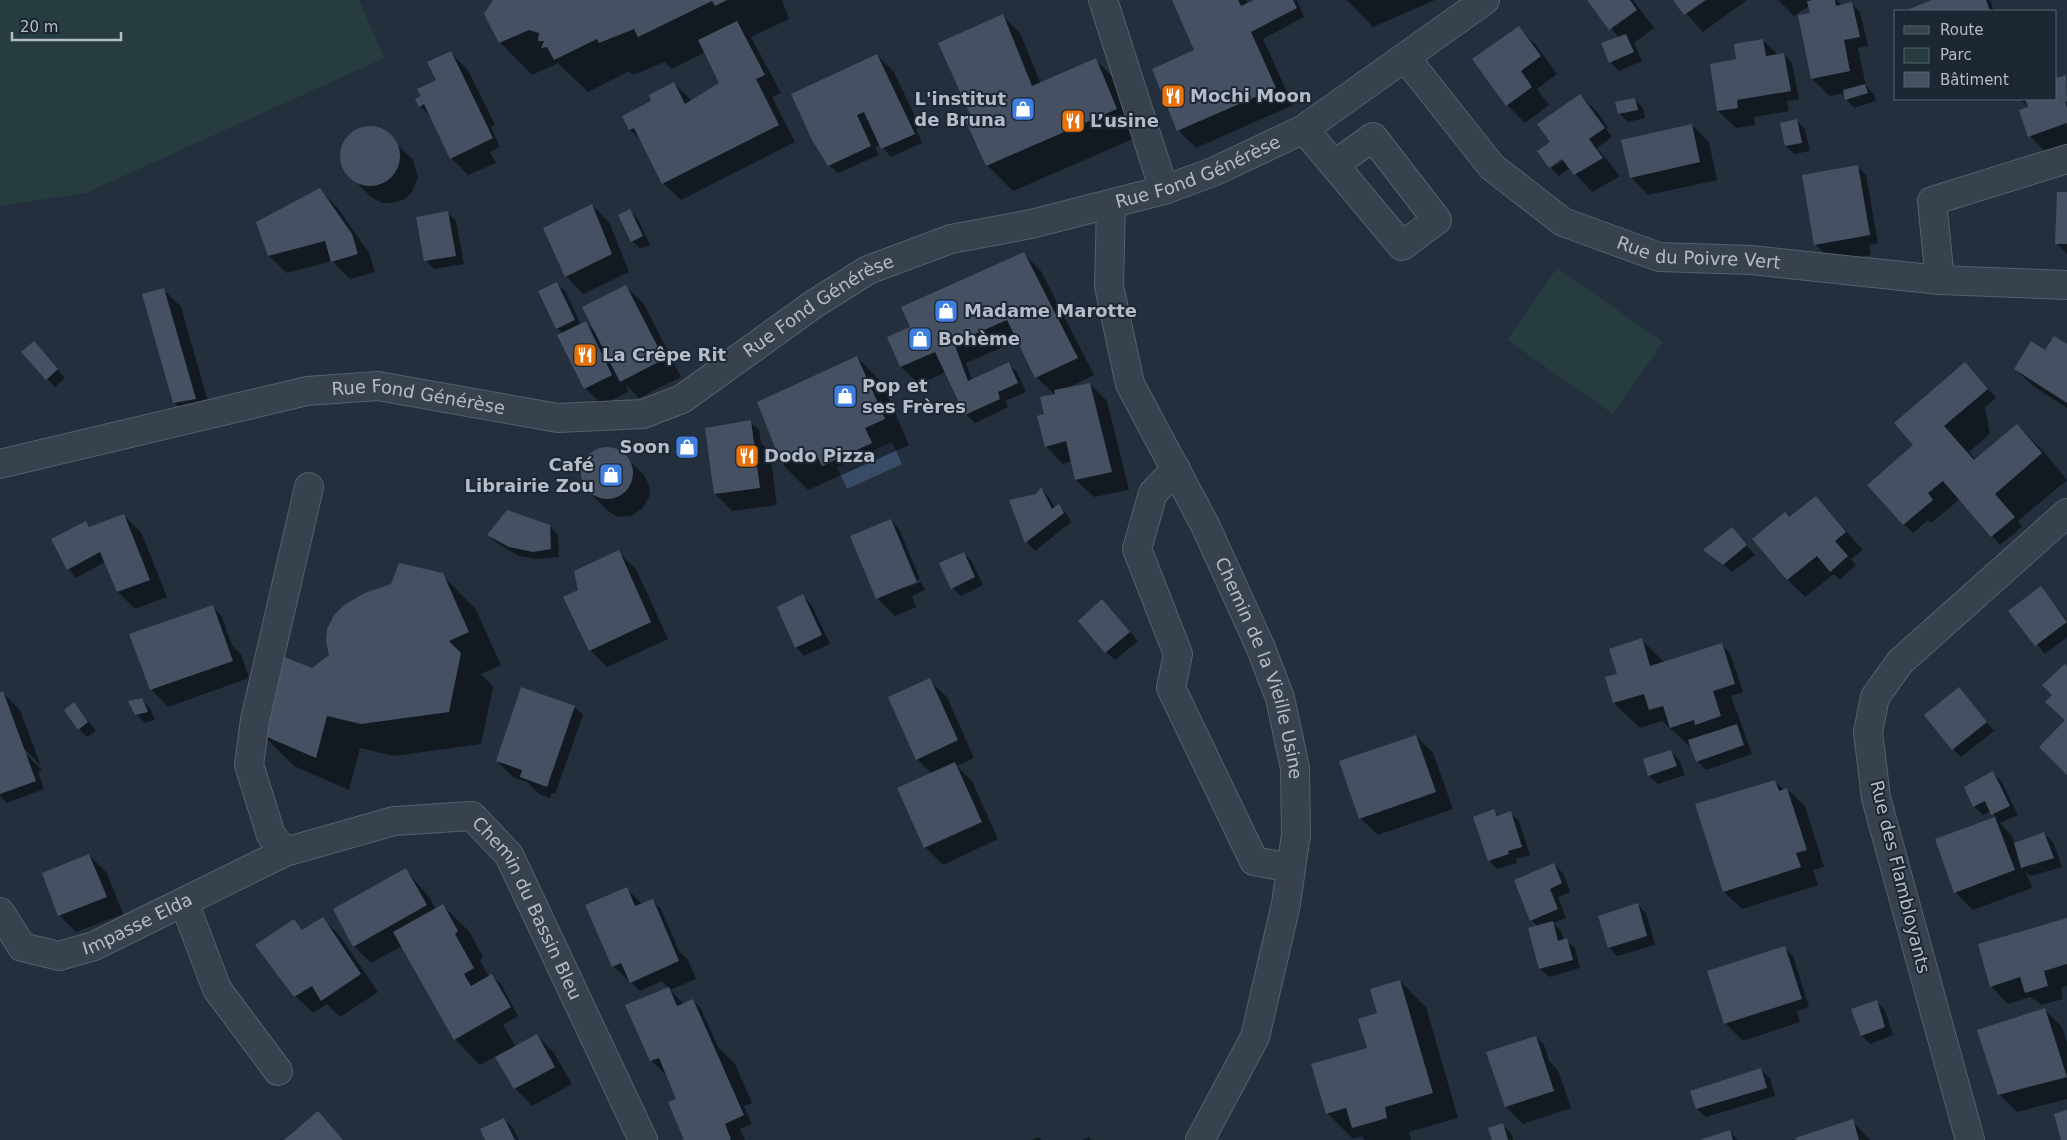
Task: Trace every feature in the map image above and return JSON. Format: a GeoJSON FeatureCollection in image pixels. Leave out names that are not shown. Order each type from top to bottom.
{"type":"FeatureCollection","features":[{"type":"Feature","properties":{"kind":"street"},"geometry":{"type":"LineString","coordinates":[[1103,0],[1164,190]]}},
{"type":"Feature","properties":{"kind":"street","name":"Rue Fond Générèse"},"geometry":{"type":"LineString","coordinates":[[0,464],[307,391],[378,386],[558,418],[643,414],[682,399],[814,304],[868,270],[951,239],[1031,224],[1164,190],[1213,172],[1304,129],[1485,0]]}},
{"type":"Feature","properties":{"kind":"street","name":"Rue du Poivre Vert"},"geometry":{"type":"LineString","coordinates":[[1406,57],[1492,167],[1563,222],[1659,257],[1751,260],[1940,280],[2067,284]]}},
{"type":"Feature","properties":{"kind":"street"},"geometry":{"type":"LineString","coordinates":[[1304,129],[1334,165]]}},
{"type":"Feature","properties":{"kind":"street"},"geometry":{"type":"LineString","coordinates":[[1940,280],[1932,201],[2067,159]]}},
{"type":"Feature","properties":{"kind":"street","name":"Chemin de la Vieille Usine"},"geometry":{"type":"LineString","coordinates":[[1111,205],[1109,286],[1130,384],[1205,524],[1260,646],[1280,698],[1295,768],[1296,835],[1286,904],[1255,1037],[1200,1140]]}},
{"type":"Feature","properties":{"kind":"street"},"geometry":{"type":"LineString","coordinates":[[1176,470],[1153,493],[1137,549],[1178,654],[1171,688],[1254,861],[1291,868]]}},
{"type":"Feature","properties":{"kind":"street"},"geometry":{"type":"LineString","coordinates":[[285,852],[271,835],[249,766],[255,720],[309,487]]}},
{"type":"Feature","properties":{"kind":"street","name":"Rue des Flambloyants"},"geometry":{"type":"LineString","coordinates":[[1970,1140],[1876,798],[1868,732],[1875,697],[1900,662],[2067,513]]}},
{"type":"Feature","properties":{"kind":"street","name":"Chemin du Bassin Bleu"},"geometry":{"type":"LineString","coordinates":[[285,852],[394,821],[472,816],[509,855],[643,1140]]}},
{"type":"Feature","properties":{"kind":"street","name":"Impasse Elda"},"geometry":{"type":"LineString","coordinates":[[0,912],[22,947],[59,956],[94,946],[285,852]]}},
{"type":"Feature","properties":{"kind":"street"},"geometry":{"type":"LineString","coordinates":[[184,902],[217,989],[278,1071]]}},
{"type":"Feature","properties":{"kind":"green space"},"geometry":{"type":"Polygon","coordinates":[[[0,0],[359,0],[384,58],[86,193],[0,206],[0,0]]]}},
{"type":"Feature","properties":{"kind":"green space"},"geometry":{"type":"Polygon","coordinates":[[[1557,268],[1663,342],[1613,414],[1507,340],[1557,268]]]}},
{"type":"Feature","properties":{"kind":"water"},"geometry":{"type":"Polygon","coordinates":[[[892,442],[902,464],[847,489],[837,467],[892,442]]]}},
{"type":"Feature","properties":{"kind":"building"},"geometry":{"type":"Polygon","coordinates":[[[493,0],[727,0],[715,6],[712,1],[638,37],[634,29],[599,43],[597,39],[554,60],[547,47],[541,48],[544,41],[538,41],[539,33],[529,30],[499,43],[484,14],[493,0]]]}},
{"type":"Feature","properties":{"kind":"building"},"geometry":{"type":"Polygon","coordinates":[[[1172,0],[1238,0],[1241,6],[1254,0],[1293,0],[1297,8],[1251,32],[1276,88],[1177,131],[1152,69],[1194,50],[1172,0]]]}},
{"type":"Feature","properties":{"kind":"building"},"geometry":{"type":"Polygon","coordinates":[[[1587,0],[1630,0],[1637,10],[1609,30],[1587,0]]]}},
{"type":"Feature","properties":{"kind":"building"},"geometry":{"type":"Polygon","coordinates":[[[1673,0],[1706,0],[1684,15],[1673,0]]]}},
{"type":"Feature","properties":{"kind":"building"},"geometry":{"type":"Polygon","coordinates":[[[1835,0],[1836,6],[1852,2],[1860,37],[1844,40],[1850,71],[1811,79],[1798,15],[1810,13],[1807,1],[1835,0]]]}},
{"type":"Feature","properties":{"kind":"building"},"geometry":{"type":"Polygon","coordinates":[[[1932,0],[1986,0],[1990,10],[1907,10],[1932,0]]]}},
{"type":"Feature","properties":{"kind":"building"},"geometry":{"type":"Polygon","coordinates":[[[1003,14],[1032,86],[1096,58],[1117,109],[986,166],[964,117],[970,114],[938,43],[1003,14]]]}},
{"type":"Feature","properties":{"kind":"building"},"geometry":{"type":"Polygon","coordinates":[[[737,21],[765,75],[756,79],[779,125],[662,184],[634,128],[629,130],[622,116],[651,101],[649,95],[674,82],[685,104],[719,83],[698,40],[737,21]]]}},
{"type":"Feature","properties":{"kind":"building"},"geometry":{"type":"Polygon","coordinates":[[[1519,26],[1541,56],[1521,71],[1532,87],[1506,106],[1472,59],[1519,26]]]}},
{"type":"Feature","properties":{"kind":"building"},"geometry":{"type":"Polygon","coordinates":[[[1626,34],[1634,52],[1609,63],[1601,43],[1626,34]]]}},
{"type":"Feature","properties":{"kind":"building"},"geometry":{"type":"Polygon","coordinates":[[[1763,39],[1766,56],[1784,53],[1791,91],[1737,100],[1738,108],[1717,111],[1710,64],[1736,59],[1734,44],[1763,39]]]}},
{"type":"Feature","properties":{"kind":"building"},"geometry":{"type":"Polygon","coordinates":[[[451,51],[493,138],[450,159],[424,104],[419,107],[415,99],[421,96],[417,89],[436,80],[427,62],[451,51]]]}},
{"type":"Feature","properties":{"kind":"building"},"geometry":{"type":"Polygon","coordinates":[[[877,54],[915,134],[881,149],[864,112],[857,115],[871,146],[828,166],[812,140],[791,94],[877,54]]]}},
{"type":"Feature","properties":{"kind":"building"},"geometry":{"type":"Polygon","coordinates":[[[2066,75],[2067,101],[2065,102],[2067,123],[2028,137],[2019,110],[2028,107],[2025,100],[2057,100],[2057,78],[2066,75]]]}},
{"type":"Feature","properties":{"kind":"building"},"geometry":{"type":"Polygon","coordinates":[[[1865,84],[1868,93],[1845,100],[1843,90],[1865,84]]]}},
{"type":"Feature","properties":{"kind":"building"},"geometry":{"type":"Polygon","coordinates":[[[1580,94],[1605,128],[1589,139],[1603,158],[1574,175],[1562,159],[1549,168],[1537,151],[1550,142],[1537,124],[1580,94]]]}},
{"type":"Feature","properties":{"kind":"building"},"geometry":{"type":"Polygon","coordinates":[[[1635,98],[1638,110],[1618,114],[1615,102],[1635,98]]]}},
{"type":"Feature","properties":{"kind":"building"},"geometry":{"type":"Polygon","coordinates":[[[1797,119],[1802,143],[1785,146],[1780,123],[1797,119]]]}},
{"type":"Feature","properties":{"kind":"building"},"geometry":{"type":"Polygon","coordinates":[[[1692,124],[1700,162],[1630,178],[1621,140],[1692,124]]]}},
{"type":"Feature","properties":{"kind":"building"},"geometry":{"type":"Polygon","coordinates":[[[370,126],[387,131],[395,139],[400,156],[395,173],[387,181],[370,186],[353,181],[345,173],[340,156],[345,139],[353,131],[370,126]]]}},
{"type":"Feature","properties":{"kind":"building"},"geometry":{"type":"Polygon","coordinates":[[[1858,165],[1870,235],[1814,245],[1802,175],[1858,165]]]}},
{"type":"Feature","properties":{"kind":"building"},"geometry":{"type":"Polygon","coordinates":[[[320,188],[352,234],[358,254],[331,262],[325,241],[268,256],[256,222],[320,188]]]}},
{"type":"Feature","properties":{"kind":"building"},"geometry":{"type":"Polygon","coordinates":[[[2057,192],[2067,192],[2067,244],[2055,244],[2057,192]]]}},
{"type":"Feature","properties":{"kind":"building"},"geometry":{"type":"Polygon","coordinates":[[[592,204],[612,254],[565,277],[543,228],[592,204]]]}},
{"type":"Feature","properties":{"kind":"building"},"geometry":{"type":"Polygon","coordinates":[[[630,209],[643,236],[631,242],[618,215],[630,209]]]}},
{"type":"Feature","properties":{"kind":"building"},"geometry":{"type":"Polygon","coordinates":[[[448,211],[456,256],[424,261],[416,217],[448,211]]]}},
{"type":"Feature","properties":{"kind":"building"},"geometry":{"type":"Polygon","coordinates":[[[1024,252],[1078,358],[1035,378],[1007,320],[954,343],[968,381],[1009,362],[1018,383],[998,392],[1000,399],[965,415],[935,352],[900,367],[887,337],[910,327],[901,307],[1024,252]]]}},
{"type":"Feature","properties":{"kind":"building"},"geometry":{"type":"Polygon","coordinates":[[[557,282],[575,320],[556,329],[538,291],[557,282]]]}},
{"type":"Feature","properties":{"kind":"building"},"geometry":{"type":"Polygon","coordinates":[[[626,285],[664,359],[620,382],[582,307],[626,285]]]}},
{"type":"Feature","properties":{"kind":"building"},"geometry":{"type":"Polygon","coordinates":[[[164,288],[196,399],[173,403],[142,294],[164,288]]]}},
{"type":"Feature","properties":{"kind":"building","name":"La Crêpe Rit"},"geometry":{"type":"Polygon","coordinates":[[[586,321],[612,375],[584,389],[557,335],[586,321]]]}},
{"type":"Feature","properties":{"kind":"building"},"geometry":{"type":"Polygon","coordinates":[[[2054,336],[2067,344],[2067,403],[2014,369],[2031,341],[2045,350],[2054,336]]]}},
{"type":"Feature","properties":{"kind":"building"},"geometry":{"type":"Polygon","coordinates":[[[34,341],[58,369],[46,380],[21,352],[34,341]]]}},
{"type":"Feature","properties":{"kind":"building"},"geometry":{"type":"Polygon","coordinates":[[[857,356],[885,419],[865,428],[872,443],[822,466],[814,450],[782,465],[757,402],[857,356]]]}},
{"type":"Feature","properties":{"kind":"building"},"geometry":{"type":"Polygon","coordinates":[[[1965,362],[1988,389],[1944,426],[1974,460],[2017,424],[2042,453],[1995,494],[2015,517],[1991,537],[1943,481],[1928,493],[1933,500],[1903,525],[1867,485],[1913,445],[1894,423],[1965,362]]]}},
{"type":"Feature","properties":{"kind":"building"},"geometry":{"type":"Polygon","coordinates":[[[1090,383],[1112,472],[1075,480],[1066,441],[1045,447],[1037,416],[1044,414],[1040,397],[1055,394],[1054,390],[1090,383]]]}},
{"type":"Feature","properties":{"kind":"building"},"geometry":{"type":"Polygon","coordinates":[[[751,420],[760,488],[714,494],[705,428],[751,420]]]}},
{"type":"Feature","properties":{"kind":"building"},"geometry":{"type":"Polygon","coordinates":[[[602,447],[612,447],[622,451],[629,458],[633,473],[629,488],[622,495],[612,499],[602,499],[592,495],[585,488],[581,478],[581,468],[585,458],[592,451],[602,447]]]}},
{"type":"Feature","properties":{"kind":"building"},"geometry":{"type":"Polygon","coordinates":[[[1041,487],[1052,509],[1059,504],[1064,513],[1025,543],[1009,500],[1036,494],[1041,487]]]}},
{"type":"Feature","properties":{"kind":"building"},"geometry":{"type":"Polygon","coordinates":[[[1816,496],[1846,532],[1835,541],[1848,556],[1830,572],[1817,556],[1787,580],[1752,539],[1785,512],[1789,517],[1816,496]]]}},
{"type":"Feature","properties":{"kind":"building"},"geometry":{"type":"Polygon","coordinates":[[[507,510],[550,525],[551,549],[533,552],[509,547],[487,535],[507,510]]]}},
{"type":"Feature","properties":{"kind":"building"},"geometry":{"type":"Polygon","coordinates":[[[124,514],[150,580],[117,592],[100,552],[67,570],[51,539],[86,521],[89,527],[124,514]]]}},
{"type":"Feature","properties":{"kind":"building"},"geometry":{"type":"Polygon","coordinates":[[[891,519],[917,582],[876,599],[850,536],[891,519]]]}},
{"type":"Feature","properties":{"kind":"building"},"geometry":{"type":"Polygon","coordinates":[[[1732,527],[1747,545],[1723,565],[1703,550],[1732,527]]]}},
{"type":"Feature","properties":{"kind":"building"},"geometry":{"type":"Polygon","coordinates":[[[619,550],[651,622],[589,651],[563,597],[578,590],[574,571],[619,550]]]}},
{"type":"Feature","properties":{"kind":"building"},"geometry":{"type":"Polygon","coordinates":[[[964,552],[975,577],[951,589],[939,563],[964,552]]]}},
{"type":"Feature","properties":{"kind":"building"},"geometry":{"type":"Polygon","coordinates":[[[399,563],[443,573],[469,632],[449,641],[461,653],[449,712],[361,724],[327,716],[316,758],[260,734],[284,657],[312,668],[329,655],[326,641],[327,629],[334,615],[344,605],[365,593],[391,584],[399,563]]]}},
{"type":"Feature","properties":{"kind":"building"},"geometry":{"type":"Polygon","coordinates":[[[2041,586],[2067,622],[2035,646],[2008,611],[2041,586]]]}},
{"type":"Feature","properties":{"kind":"building"},"geometry":{"type":"Polygon","coordinates":[[[803,594],[822,635],[795,648],[777,607],[803,594]]]}},
{"type":"Feature","properties":{"kind":"building"},"geometry":{"type":"Polygon","coordinates":[[[1102,599],[1130,632],[1105,653],[1078,621],[1102,599]]]}},
{"type":"Feature","properties":{"kind":"building"},"geometry":{"type":"Polygon","coordinates":[[[213,605],[233,661],[150,690],[129,634],[213,605]]]}},
{"type":"Feature","properties":{"kind":"building"},"geometry":{"type":"Polygon","coordinates":[[[1642,638],[1650,666],[1722,643],[1735,684],[1713,691],[1721,716],[1695,725],[1694,720],[1670,728],[1663,706],[1649,710],[1644,694],[1613,703],[1605,677],[1617,674],[1609,649],[1642,638]]]}},
{"type":"Feature","properties":{"kind":"building"},"geometry":{"type":"Polygon","coordinates":[[[2065,664],[2067,667],[2067,775],[2039,747],[2065,720],[2045,702],[2052,695],[2042,685],[2065,664]]]}},
{"type":"Feature","properties":{"kind":"building"},"geometry":{"type":"Polygon","coordinates":[[[930,678],[958,740],[916,760],[888,697],[930,678]]]}},
{"type":"Feature","properties":{"kind":"building"},"geometry":{"type":"Polygon","coordinates":[[[521,687],[575,706],[547,787],[520,777],[522,770],[496,761],[521,687]]]}},
{"type":"Feature","properties":{"kind":"building"},"geometry":{"type":"Polygon","coordinates":[[[1959,687],[1987,722],[1952,750],[1924,715],[1959,687]]]}},
{"type":"Feature","properties":{"kind":"building"},"geometry":{"type":"Polygon","coordinates":[[[3,691],[36,781],[0,794],[0,693],[3,691]]]}},
{"type":"Feature","properties":{"kind":"building"},"geometry":{"type":"Polygon","coordinates":[[[142,698],[148,712],[135,715],[128,701],[142,698]]]}},
{"type":"Feature","properties":{"kind":"building"},"geometry":{"type":"Polygon","coordinates":[[[74,702],[88,722],[78,730],[64,710],[74,702]]]}},
{"type":"Feature","properties":{"kind":"building"},"geometry":{"type":"Polygon","coordinates":[[[1737,724],[1744,745],[1696,762],[1688,740],[1737,724]]]}},
{"type":"Feature","properties":{"kind":"building"},"geometry":{"type":"Polygon","coordinates":[[[1416,735],[1436,792],[1359,819],[1339,761],[1416,735]]]}},
{"type":"Feature","properties":{"kind":"building"},"geometry":{"type":"Polygon","coordinates":[[[1671,750],[1677,766],[1648,776],[1643,759],[1671,750]]]}},
{"type":"Feature","properties":{"kind":"building"},"geometry":{"type":"Polygon","coordinates":[[[955,762],[982,822],[924,848],[897,788],[955,762]]]}},
{"type":"Feature","properties":{"kind":"building"},"geometry":{"type":"Polygon","coordinates":[[[1993,771],[2010,806],[1991,815],[1985,801],[1973,807],[1964,787],[1993,771]]]}},
{"type":"Feature","properties":{"kind":"building"},"geometry":{"type":"Polygon","coordinates":[[[1775,780],[1779,791],[1787,788],[1807,850],[1796,853],[1801,867],[1723,892],[1695,804],[1775,780]]]}},
{"type":"Feature","properties":{"kind":"building"},"geometry":{"type":"Polygon","coordinates":[[[1494,809],[1497,816],[1511,811],[1522,847],[1508,851],[1509,854],[1488,861],[1473,817],[1494,809]]]}},
{"type":"Feature","properties":{"kind":"building"},"geometry":{"type":"Polygon","coordinates":[[[1995,817],[2015,870],[1954,893],[1935,839],[1995,817]]]}},
{"type":"Feature","properties":{"kind":"building"},"geometry":{"type":"Polygon","coordinates":[[[2044,832],[2054,858],[2021,868],[2014,843],[2044,832]]]}},
{"type":"Feature","properties":{"kind":"building"},"geometry":{"type":"Polygon","coordinates":[[[89,854],[107,897],[58,916],[42,873],[89,854]]]}},
{"type":"Feature","properties":{"kind":"building"},"geometry":{"type":"Polygon","coordinates":[[[1554,863],[1562,883],[1550,889],[1558,909],[1530,921],[1514,880],[1554,863]]]}},
{"type":"Feature","properties":{"kind":"building"},"geometry":{"type":"Polygon","coordinates":[[[406,868],[427,905],[353,947],[333,909],[406,868]]]}},
{"type":"Feature","properties":{"kind":"building"},"geometry":{"type":"Polygon","coordinates":[[[627,887],[635,906],[653,899],[679,961],[630,983],[621,963],[612,967],[585,905],[627,887]]]}},
{"type":"Feature","properties":{"kind":"building"},"geometry":{"type":"Polygon","coordinates":[[[1638,903],[1647,936],[1608,948],[1598,916],[1638,903]]]}},
{"type":"Feature","properties":{"kind":"building"},"geometry":{"type":"Polygon","coordinates":[[[443,904],[458,931],[455,934],[474,968],[464,974],[471,986],[492,974],[511,1007],[454,1040],[393,932],[443,904]]]}},
{"type":"Feature","properties":{"kind":"building"},"geometry":{"type":"Polygon","coordinates":[[[323,917],[361,974],[321,1001],[312,986],[294,997],[255,945],[294,919],[302,930],[323,917]]]}},
{"type":"Feature","properties":{"kind":"building"},"geometry":{"type":"Polygon","coordinates":[[[2067,918],[2067,964],[2044,971],[2048,986],[2025,993],[2020,977],[1990,987],[1978,944],[2067,918]]]}},
{"type":"Feature","properties":{"kind":"building"},"geometry":{"type":"Polygon","coordinates":[[[1553,921],[1558,941],[1567,938],[1573,960],[1539,969],[1528,928],[1553,921]]]}},
{"type":"Feature","properties":{"kind":"building"},"geometry":{"type":"Polygon","coordinates":[[[1785,946],[1802,999],[1724,1024],[1707,971],[1785,946]]]}},
{"type":"Feature","properties":{"kind":"building"},"geometry":{"type":"Polygon","coordinates":[[[1400,980],[1433,1093],[1385,1107],[1387,1118],[1352,1128],[1346,1108],[1326,1114],[1311,1064],[1367,1048],[1358,1019],[1377,1013],[1370,989],[1400,980]]]}},
{"type":"Feature","properties":{"kind":"building"},"geometry":{"type":"Polygon","coordinates":[[[669,987],[677,1006],[693,999],[744,1115],[725,1124],[730,1140],[684,1140],[668,1102],[676,1099],[659,1058],[650,1061],[625,1005],[669,987]]]}},
{"type":"Feature","properties":{"kind":"building"},"geometry":{"type":"Polygon","coordinates":[[[1877,1000],[1885,1027],[1861,1036],[1851,1009],[1877,1000]]]}},
{"type":"Feature","properties":{"kind":"building"},"geometry":{"type":"Polygon","coordinates":[[[2045,1008],[2067,1077],[1998,1095],[1977,1030],[2045,1008]]]}},
{"type":"Feature","properties":{"kind":"building"},"geometry":{"type":"Polygon","coordinates":[[[537,1034],[555,1067],[514,1089],[495,1057],[537,1034]]]}},
{"type":"Feature","properties":{"kind":"building"},"geometry":{"type":"Polygon","coordinates":[[[1536,1036],[1554,1091],[1505,1107],[1486,1052],[1536,1036]]]}},
{"type":"Feature","properties":{"kind":"building"},"geometry":{"type":"Polygon","coordinates":[[[1761,1068],[1767,1088],[1696,1109],[1690,1091],[1761,1068]]]}},
{"type":"Feature","properties":{"kind":"building"},"geometry":{"type":"Polygon","coordinates":[[[2067,1110],[2067,1140],[2061,1140],[2054,1114],[2067,1110]]]}},
{"type":"Feature","properties":{"kind":"building"},"geometry":{"type":"Polygon","coordinates":[[[318,1111],[343,1140],[284,1140],[318,1111]]]}},
{"type":"Feature","properties":{"kind":"building"},"geometry":{"type":"Polygon","coordinates":[[[504,1118],[515,1140],[485,1140],[480,1129],[504,1118]]]}},
{"type":"Feature","properties":{"kind":"building"},"geometry":{"type":"Polygon","coordinates":[[[1853,1119],[1859,1140],[1796,1140],[1795,1138],[1853,1119]]]}},
{"type":"Feature","properties":{"kind":"building"},"geometry":{"type":"Polygon","coordinates":[[[1503,1123],[1508,1140],[1492,1140],[1488,1128],[1503,1123]]]}},
{"type":"Feature","properties":{"kind":"building"},"geometry":{"type":"Polygon","coordinates":[[[1730,1130],[1733,1140],[1700,1140],[1730,1130]]]}},
{"type":"Feature","properties":{"kind":"place","name":"Mochi Moon"},"geometry":{"type":"Point","coordinates":[1173,96]}},
{"type":"Feature","properties":{"kind":"place","name":"L'institut de Bruna"},"geometry":{"type":"Point","coordinates":[1023,109]}},
{"type":"Feature","properties":{"kind":"place","name":"L’usine"},"geometry":{"type":"Point","coordinates":[1073,121]}},
{"type":"Feature","properties":{"kind":"place","name":"Madame Marotte"},"geometry":{"type":"Point","coordinates":[946,311]}},
{"type":"Feature","properties":{"kind":"place","name":"Bohème"},"geometry":{"type":"Point","coordinates":[920,339]}},
{"type":"Feature","properties":{"kind":"place","name":"La Crêpe Rit"},"geometry":{"type":"Point","coordinates":[585,355]}},
{"type":"Feature","properties":{"kind":"place","name":"Pop et ses Frères"},"geometry":{"type":"Point","coordinates":[845,396]}},
{"type":"Feature","properties":{"kind":"place","name":"Soon"},"geometry":{"type":"Point","coordinates":[687,447]}},
{"type":"Feature","properties":{"kind":"place","name":"Dodo Pizza"},"geometry":{"type":"Point","coordinates":[747,456]}},
{"type":"Feature","properties":{"kind":"place","name":"Café Librairie Zou"},"geometry":{"type":"Point","coordinates":[611,475]}}]}
